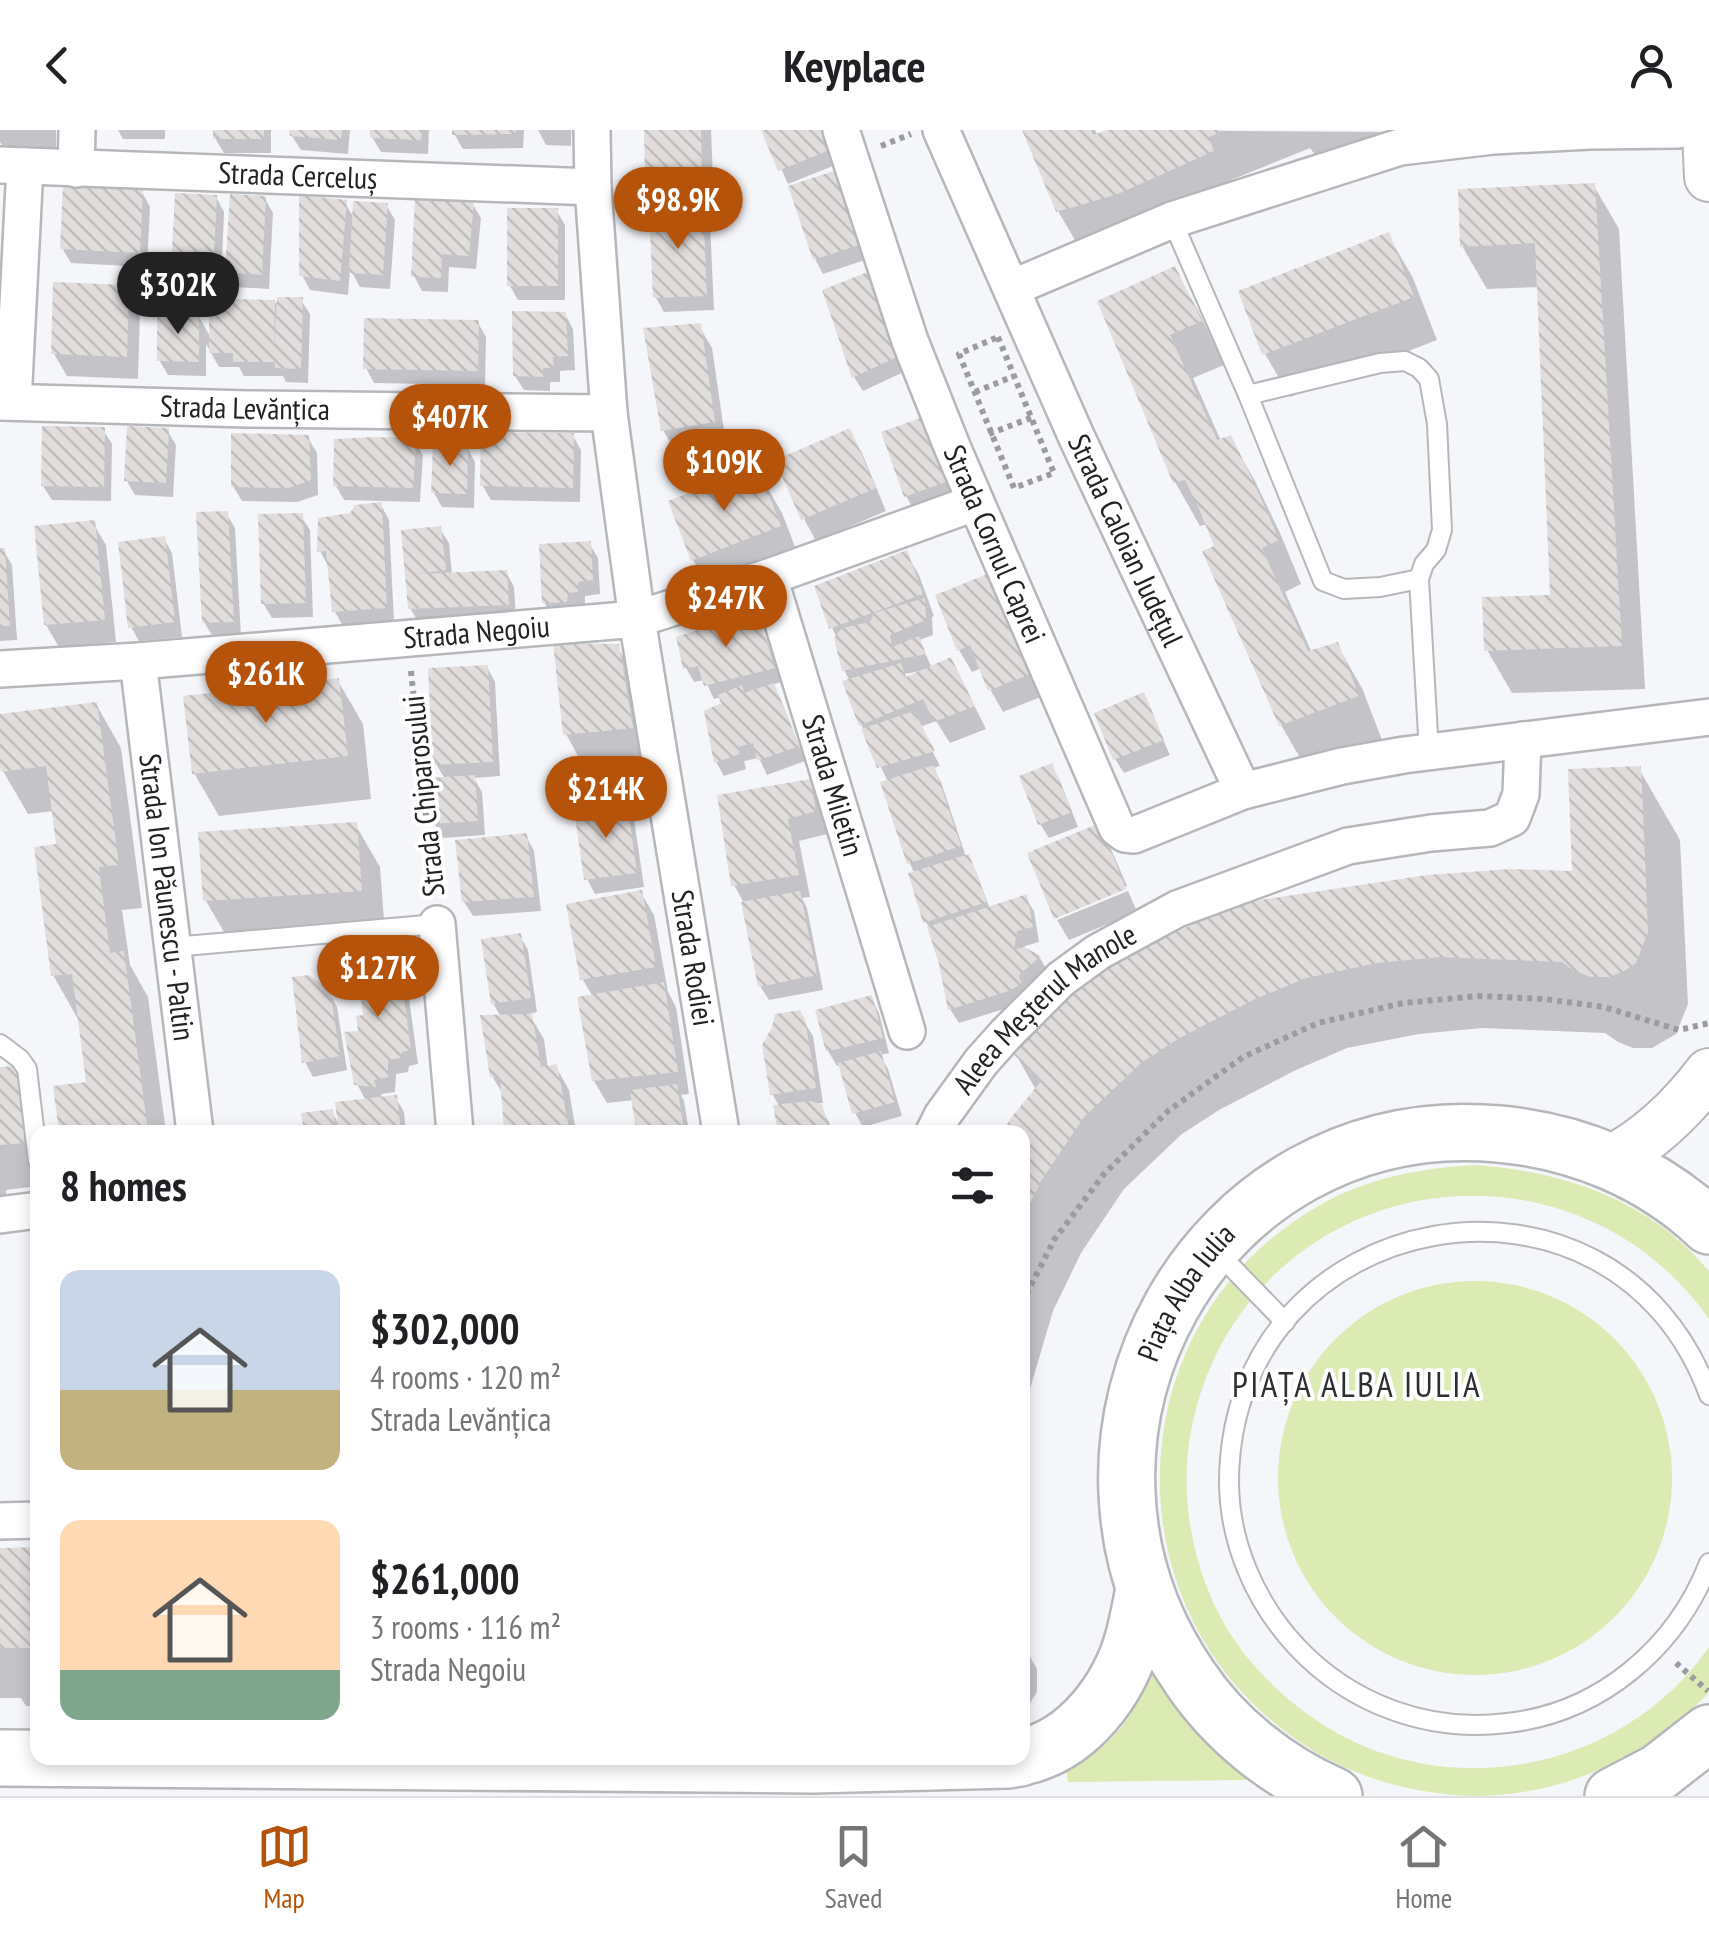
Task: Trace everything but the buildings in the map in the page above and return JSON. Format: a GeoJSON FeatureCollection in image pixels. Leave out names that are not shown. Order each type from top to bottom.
{"type":"FeatureCollection","features":[{"type":"Feature","properties":{"kind":"main road"},"geometry":{"type":"LineString","coordinates":[[1708,130],[1709,178]]}},
{"type":"Feature","properties":{"kind":"main road"},"geometry":{"type":"LineString","coordinates":[[1609,1160],[1634,1148],[1663,1125],[1709,1073]]}},
{"type":"Feature","properties":{"kind":"main road","name":"Piața Alba Iulia"},"geometry":{"type":"LineString","coordinates":[[1334,1796],[1263,1755],[1213,1708],[1172,1652],[1144,1590],[1130,1536],[1126,1455],[1134,1401],[1150,1348],[1185,1284],[1213,1248],[1258,1206],[1294,1181],[1342,1158],[1400,1139],[1453,1132],[1515,1135],[1558,1143],[1609,1160],[1668,1193],[1709,1226]]}},
{"type":"Feature","properties":{"kind":"main road"},"geometry":{"type":"LineString","coordinates":[[1030,1754],[1056,1746],[1102,1702],[1134,1639],[1144,1590]]}},
{"type":"Feature","properties":{"kind":"main road"},"geometry":{"type":"LineString","coordinates":[[1612,1796],[1660,1772],[1709,1733]]}},
{"type":"Feature","properties":{"kind":"main road"},"geometry":{"type":"LineString","coordinates":[[0,1758],[30,1758]]}},
{"type":"Feature","properties":{"kind":"street"},"geometry":{"type":"LineString","coordinates":[[76,169],[77,130]]}},
{"type":"Feature","properties":{"kind":"street","name":"Strada Rodiei"},"geometry":{"type":"LineString","coordinates":[[592,130],[608,414],[719,1125]]}},
{"type":"Feature","properties":{"kind":"street","name":"Strada Caloian Județul"},"geometry":{"type":"LineString","coordinates":[[941,130],[1012,288],[1047,411],[1243,791]]}},
{"type":"Feature","properties":{"kind":"street"},"geometry":{"type":"LineString","coordinates":[[1012,288],[1172,220],[1400,138],[1678,130]]}},
{"type":"Feature","properties":{"kind":"street","name":"Strada Cornul Caprei"},"geometry":{"type":"LineString","coordinates":[[846,144],[910,341],[974,502],[1118,828],[1134,836],[1243,791]]}},
{"type":"Feature","properties":{"kind":"street"},"geometry":{"type":"LineString","coordinates":[[6,402],[13,165]]}},
{"type":"Feature","properties":{"kind":"street","name":"Strada Cerceluș"},"geometry":{"type":"LineString","coordinates":[[13,165],[593,187]]}},
{"type":"Feature","properties":{"kind":"street","name":"Strada Levănțica"},"geometry":{"type":"LineString","coordinates":[[6,402],[608,414]]}},
{"type":"Feature","properties":{"kind":"street"},"geometry":{"type":"LineString","coordinates":[[769,578],[974,502]]}},
{"type":"Feature","properties":{"kind":"street","name":"Strada Negoiu"},"geometry":{"type":"LineString","coordinates":[[0,669],[408,640],[637,619],[769,578]]}},
{"type":"Feature","properties":{"kind":"street","name":"Strada Miletin"},"geometry":{"type":"LineString","coordinates":[[769,578],[907,1031]]}},
{"type":"Feature","properties":{"kind":"street","name":"Strada Ion Păunescu - Paltin"},"geometry":{"type":"LineString","coordinates":[[138,661],[194,1125]]}},
{"type":"Feature","properties":{"kind":"street"},"geometry":{"type":"LineString","coordinates":[[1243,791],[1342,766],[1430,752],[1709,717]]}},
{"type":"Feature","properties":{"kind":"street","name":"Aleea Meșterul Manole"},"geometry":{"type":"LineString","coordinates":[[938,1125],[981,1062],[1061,979],[1098,952],[1176,909],[1348,846],[1490,828],[1512,818],[1521,794],[1523,740]]}},
{"type":"Feature","properties":{"kind":"street","name":"Strada Chiparosului"},"geometry":{"type":"LineString","coordinates":[[437,924],[454,1125]]}},
{"type":"Feature","properties":{"kind":"street"},"geometry":{"type":"LineString","coordinates":[[0,1214],[30,1211]]}},
{"type":"Feature","properties":{"kind":"street"},"geometry":{"type":"LineString","coordinates":[[0,1522],[30,1520]]}},
{"type":"Feature","properties":{"kind":"lane"},"geometry":{"type":"LineString","coordinates":[[1172,220],[1323,580],[1344,589],[1419,579]]}},
{"type":"Feature","properties":{"kind":"lane"},"geometry":{"type":"LineString","coordinates":[[1248,395],[1393,362],[1405,361],[1429,379],[1438,424],[1442,530],[1436,550],[1424,564],[1419,579],[1430,752]]}},
{"type":"Feature","properties":{"kind":"lane"},"geometry":{"type":"LineString","coordinates":[[173,947],[437,924]]}},
{"type":"Feature","properties":{"kind":"lane"},"geometry":{"type":"LineString","coordinates":[[0,1044],[27,1069],[34,1125]]}},
{"type":"Feature","properties":{"kind":"lane"},"geometry":{"type":"LineString","coordinates":[[1709,1396],[1674,1330],[1646,1299],[1612,1272],[1575,1252],[1534,1238],[1492,1232],[1450,1233],[1407,1241],[1368,1256],[1314,1291],[1285,1322],[1259,1359],[1241,1401],[1230,1468],[1232,1513],[1246,1568],[1273,1618],[1319,1668],[1357,1694],[1398,1712],[1442,1723],[1488,1725],[1533,1719],[1596,1695],[1634,1670],[1680,1620],[1709,1562]]}},
{"type":"Feature","properties":{"kind":"lane"},"geometry":{"type":"LineString","coordinates":[[1213,1248],[1285,1322]]}},
{"type":"Feature","properties":{"kind":"path"},"geometry":{"type":"LineString","coordinates":[[846,144],[922,130]]}},
{"type":"Feature","properties":{"kind":"path"},"geometry":{"type":"LineString","coordinates":[[998,337],[1015,376],[1047,411],[1054,473],[1014,488],[958,354],[998,337]]}},
{"type":"Feature","properties":{"kind":"path"},"geometry":{"type":"LineString","coordinates":[[974,392],[1015,376]]}},
{"type":"Feature","properties":{"kind":"path"},"geometry":{"type":"LineString","coordinates":[[991,434],[1047,411]]}},
{"type":"Feature","properties":{"kind":"path","name":"Strada Chiparosului"},"geometry":{"type":"LineString","coordinates":[[408,640],[437,924]]}},
{"type":"Feature","properties":{"kind":"path"},"geometry":{"type":"LineString","coordinates":[[1030,1288],[1054,1240],[1104,1174],[1168,1111],[1243,1057],[1318,1023],[1403,1003],[1480,996],[1604,1007],[1678,1030],[1709,1023]]}},
{"type":"Feature","properties":{"kind":"path"},"geometry":{"type":"LineString","coordinates":[[1688,1673],[1709,1692]]}},
{"type":"Feature","properties":{"kind":"green space"},"geometry":{"type":"Polygon","coordinates":[[[1476,1165],[1573,1183],[1633,1208],[1660,1225],[1709,1271],[1709,1319],[1657,1262],[1596,1223],[1528,1201],[1458,1196],[1389,1208],[1324,1236],[1267,1281],[1213,1361],[1194,1417],[1187,1476],[1189,1519],[1199,1563],[1215,1606],[1238,1645],[1272,1684],[1315,1720],[1391,1756],[1447,1767],[1485,1768],[1559,1755],[1627,1725],[1658,1703],[1709,1647],[1709,1692],[1659,1736],[1572,1780],[1540,1789],[1474,1796],[1401,1786],[1332,1761],[1290,1735],[1230,1679],[1189,1612],[1165,1539],[1160,1464],[1173,1389],[1203,1318],[1251,1257],[1317,1207],[1355,1189],[1414,1172],[1476,1165]]]}},
{"type":"Feature","properties":{"kind":"green space"},"geometry":{"type":"Polygon","coordinates":[[[1475,1281],[1513,1285],[1550,1296],[1584,1315],[1614,1339],[1638,1369],[1657,1403],[1668,1440],[1672,1478],[1668,1516],[1657,1553],[1638,1587],[1614,1617],[1584,1641],[1550,1660],[1513,1671],[1475,1675],[1437,1671],[1400,1660],[1366,1641],[1336,1617],[1312,1587],[1293,1553],[1282,1516],[1278,1478],[1282,1440],[1293,1403],[1312,1369],[1336,1339],[1366,1315],[1400,1296],[1437,1285],[1475,1281]]]}},
{"type":"Feature","properties":{"kind":"green space"},"geometry":{"type":"Polygon","coordinates":[[[1154,1663],[1220,1751],[1248,1780],[1068,1782],[1066,1770],[1111,1739],[1132,1713],[1154,1663]]]}},
{"type":"Feature","properties":{"kind":"district","name":"PIAȚA ALBA IULIA"},"geometry":{"type":"Point","coordinates":[1357,1385]}}]}
